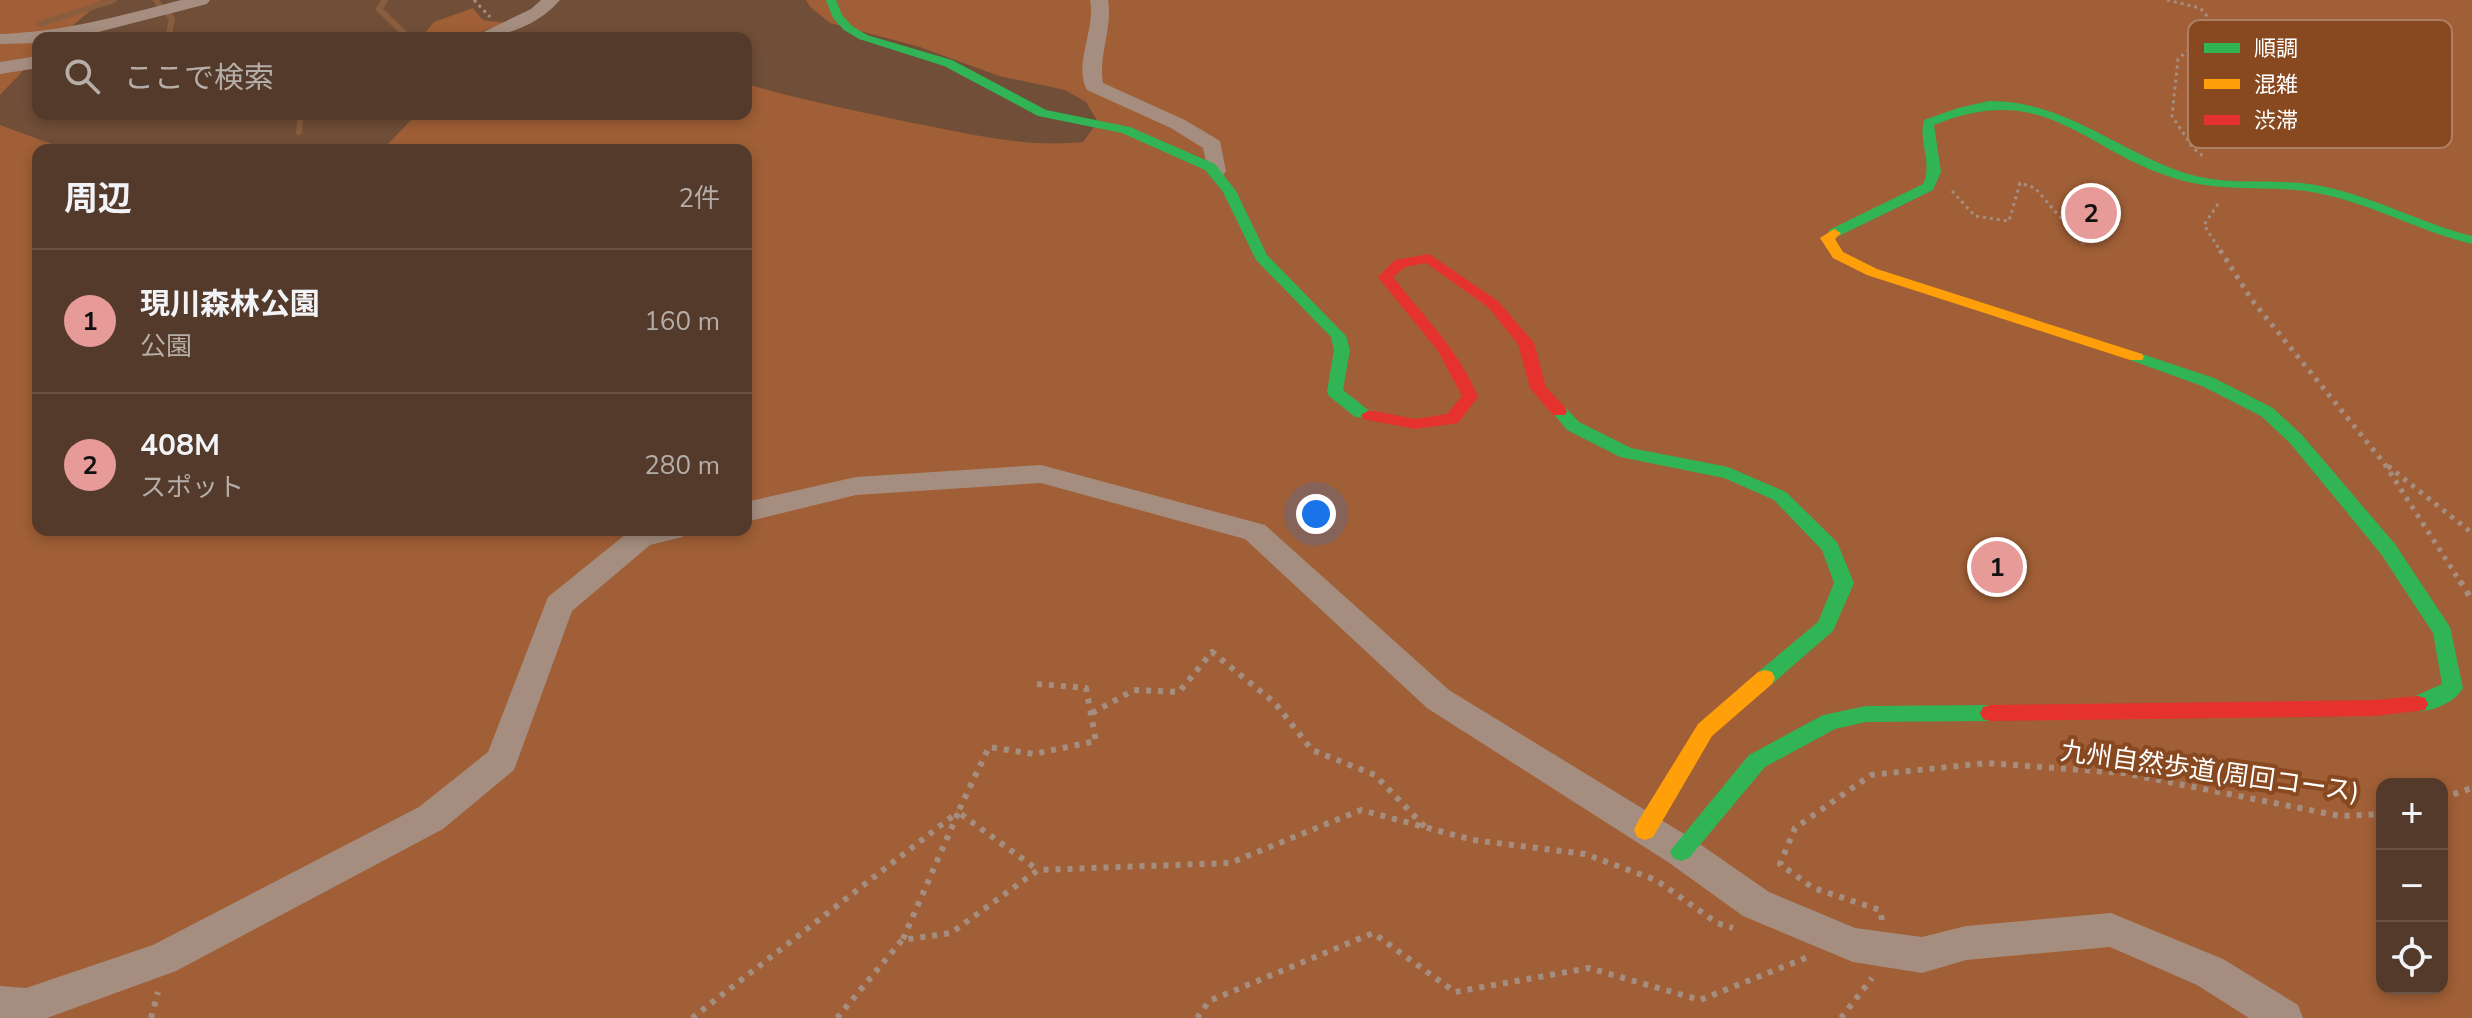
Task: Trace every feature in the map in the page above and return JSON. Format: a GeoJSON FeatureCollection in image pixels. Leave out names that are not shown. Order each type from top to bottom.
{"type":"FeatureCollection","features":[{"type":"Feature","properties":{"kind":"street"},"geometry":{"type":"LineString","coordinates":[[77,32],[201,0]]}},
{"type":"Feature","properties":{"kind":"street"},"geometry":{"type":"LineString","coordinates":[[494,32],[537,13],[551,0]]}},
{"type":"Feature","properties":{"kind":"street"},"geometry":{"type":"LineString","coordinates":[[831,0],[833,8],[849,27],[879,46],[945,61],[1031,108],[1058,118],[1131,132],[1185,156],[1199,158],[1216,171]]}},
{"type":"Feature","properties":{"kind":"street"},"geometry":{"type":"LineString","coordinates":[[1099,0],[1103,13],[1091,72],[1094,86],[1178,124],[1213,145],[1216,171],[1261,257],[1338,336],[1342,350],[1335,392],[1361,413],[1415,424],[1452,419],[1470,397],[1464,373],[1445,343],[1396,295],[1385,277],[1400,263],[1429,258],[1493,304],[1526,343],[1538,388],[1573,426],[1626,453],[1728,473],[1780,496],[1830,547],[1844,583],[1826,626],[1705,730],[1645,830]]}},
{"type":"Feature","properties":{"kind":"street"},"geometry":{"type":"LineString","coordinates":[[0,39],[32,38]]}},
{"type":"Feature","properties":{"kind":"street"},"geometry":{"type":"LineString","coordinates":[[0,68],[32,63]]}},
{"type":"Feature","properties":{"kind":"street"},"geometry":{"type":"LineString","coordinates":[[1681,851],[1757,761],[1830,721],[1866,714],[1960,711],[2375,708],[2426,703],[2453,688],[2443,632],[2396,561],[2296,439],[2267,412],[2208,382],[2156,363],[1872,272],[1835,255],[1828,246],[1827,238],[1842,227],[1928,187],[1934,181],[1937,171],[1926,135],[1928,123],[1953,111],[2022,107],[2062,118],[2186,178],[2231,185],[2281,183],[2324,190],[2444,235],[2472,240]]}},
{"type":"Feature","properties":{"kind":"street"},"geometry":{"type":"LineString","coordinates":[[752,511],[856,486],[1041,474],[1255,532],[1438,699],[1681,851],[1756,904],[1853,945],[1922,955],[1966,943],[2111,930],[2210,972],[2284,1018]]}},
{"type":"Feature","properties":{"kind":"street"},"geometry":{"type":"LineString","coordinates":[[0,1005],[26,1007],[163,959],[431,818],[502,760],[559,605],[645,536]]}},
{"type":"Feature","properties":{"kind":"path"},"geometry":{"type":"LineString","coordinates":[[2167,0],[2200,8],[2210,20]]}},
{"type":"Feature","properties":{"kind":"path"},"geometry":{"type":"LineString","coordinates":[[2188,51],[2178,59],[2172,116],[2188,140]]}},
{"type":"Feature","properties":{"kind":"path"},"geometry":{"type":"LineString","coordinates":[[2193,148],[2231,185],[2204,225],[2252,300],[2384,463],[2472,600]]}},
{"type":"Feature","properties":{"kind":"path"},"geometry":{"type":"LineString","coordinates":[[1937,171],[1969,214],[1987,221],[2009,221],[2020,183],[2035,188],[2083,244]]}},
{"type":"Feature","properties":{"kind":"path"},"geometry":{"type":"LineString","coordinates":[[2384,463],[2472,533]]}},
{"type":"Feature","properties":{"kind":"path"},"geometry":{"type":"LineString","coordinates":[[1092,713],[1134,690],[1179,692],[1212,652],[1275,703],[1312,750],[1375,775],[1426,827]]}},
{"type":"Feature","properties":{"kind":"path"},"geometry":{"type":"LineString","coordinates":[[837,1018],[902,940],[989,747],[1034,754],[1096,741],[1086,688],[1037,684]]}},
{"type":"Feature","properties":{"kind":"path","name":"九州自然歩道(周回コース)"},"geometry":{"type":"LineString","coordinates":[[1880,910],[1813,888],[1780,864],[1795,828],[1871,775],[1986,763],[2108,772],[2237,793],[2340,816],[2376,814]]}},
{"type":"Feature","properties":{"kind":"path"},"geometry":{"type":"LineString","coordinates":[[2448,796],[2472,788]]}},
{"type":"Feature","properties":{"kind":"path"},"geometry":{"type":"LineString","coordinates":[[902,940],[951,933],[1038,870],[1230,863],[1361,810],[1473,840],[1585,854],[1656,880],[1717,923]]}},
{"type":"Feature","properties":{"kind":"path"},"geometry":{"type":"LineString","coordinates":[[958,812],[1038,870]]}},
{"type":"Feature","properties":{"kind":"path"},"geometry":{"type":"LineString","coordinates":[[692,1018],[958,812]]}},
{"type":"Feature","properties":{"kind":"path"},"geometry":{"type":"LineString","coordinates":[[1197,1018],[1209,1001],[1373,933],[1455,992],[1589,968],[1700,1000],[1814,956]]}},
{"type":"Feature","properties":{"kind":"path"},"geometry":{"type":"LineString","coordinates":[[1841,1018],[1892,952]]}},
{"type":"Feature","properties":{"kind":"shaded area"},"geometry":{"type":"Polygon","coordinates":[[[0,0],[103,0],[65,32],[32,32],[32,61],[0,95],[0,0]]]}},
{"type":"Feature","properties":{"kind":"shaded area"},"geometry":{"type":"Polygon","coordinates":[[[806,0],[2472,0],[2472,1018],[0,1018],[0,125],[52,144],[32,144],[32,536],[752,536],[752,144],[388,144],[411,120],[752,120],[752,86],[913,123],[1019,142],[1083,142],[1098,122],[1086,102],[1065,90],[999,76],[920,47],[830,23],[806,0]]]}},
{"type":"Feature","properties":{"kind":"shaded area"},"geometry":{"type":"Polygon","coordinates":[[[473,8],[483,20],[505,23],[481,32],[426,32],[434,22],[473,8]]]}},
{"type":"Feature","properties":{"kind":"waterway"},"geometry":{"type":"LineString","coordinates":[[40,24],[114,0]]}},
{"type":"Feature","properties":{"kind":"waterway"},"geometry":{"type":"LineString","coordinates":[[156,0],[159,5]]}},
{"type":"Feature","properties":{"kind":"waterway"},"geometry":{"type":"LineString","coordinates":[[385,0],[379,9],[403,32]]}},
{"type":"Feature","properties":{"kind":"waterway"},"geometry":{"type":"LineString","coordinates":[[168,14],[172,18],[170,32]]}},
{"type":"Feature","properties":{"kind":"waterway"},"geometry":{"type":"LineString","coordinates":[[299,132],[300,120]]}},
{"type":"Feature","properties":{"kind":"traffic: fast"},"geometry":{"type":"LineString","coordinates":[[831,0],[837,16],[848,28],[863,37],[948,63],[1042,113],[1125,130],[1210,167],[1229,191],[1261,257],[1338,336],[1342,350],[1335,392],[1361,413],[1369,415]]}},
{"type":"Feature","properties":{"kind":"traffic: fast"},"geometry":{"type":"LineString","coordinates":[[1834,233],[1928,187],[1934,172],[1928,123],[1971,108],[1998,105],[2023,107],[2047,114],[2184,177],[2218,184],[2322,190],[2360,201],[2434,230],[2472,240]]}},
{"type":"Feature","properties":{"kind":"traffic: fast"},"geometry":{"type":"LineString","coordinates":[[2136,357],[2208,382],[2267,412],[2296,439],[2388,549],[2443,632],[2453,688],[2426,703],[2418,704]]}},
{"type":"Feature","properties":{"kind":"traffic: fast"},"geometry":{"type":"LineString","coordinates":[[1559,411],[1573,426],[1626,453],[1728,473],[1780,496],[1830,547],[1844,583],[1826,626],[1765,678]]}},
{"type":"Feature","properties":{"kind":"traffic: fast"},"geometry":{"type":"LineString","coordinates":[[1681,851],[1757,761],[1830,721],[1866,714],[1990,713]]}},
{"type":"Feature","properties":{"kind":"traffic: slow"},"geometry":{"type":"LineString","coordinates":[[1834,233],[1827,238],[1838,255],[1872,272],[2136,357]]}},
{"type":"Feature","properties":{"kind":"traffic: slow"},"geometry":{"type":"LineString","coordinates":[[1645,830],[1705,730],[1765,678]]}},
{"type":"Feature","properties":{"kind":"traffic: jam"},"geometry":{"type":"LineString","coordinates":[[1369,415],[1415,424],[1452,419],[1470,397],[1444,348],[1385,277],[1400,263],[1429,258],[1493,304],[1526,343],[1538,388],[1559,411]]}},
{"type":"Feature","properties":{"kind":"traffic: jam"},"geometry":{"type":"LineString","coordinates":[[1990,713],[2375,708],[2418,704]]}},
{"type":"Feature","properties":{"kind":"place","name":"408M"},"geometry":{"type":"Point","coordinates":[2091,213]}},
{"type":"Feature","properties":{"kind":"place","name":"現川森林公園"},"geometry":{"type":"Point","coordinates":[1997,567]}}]}
